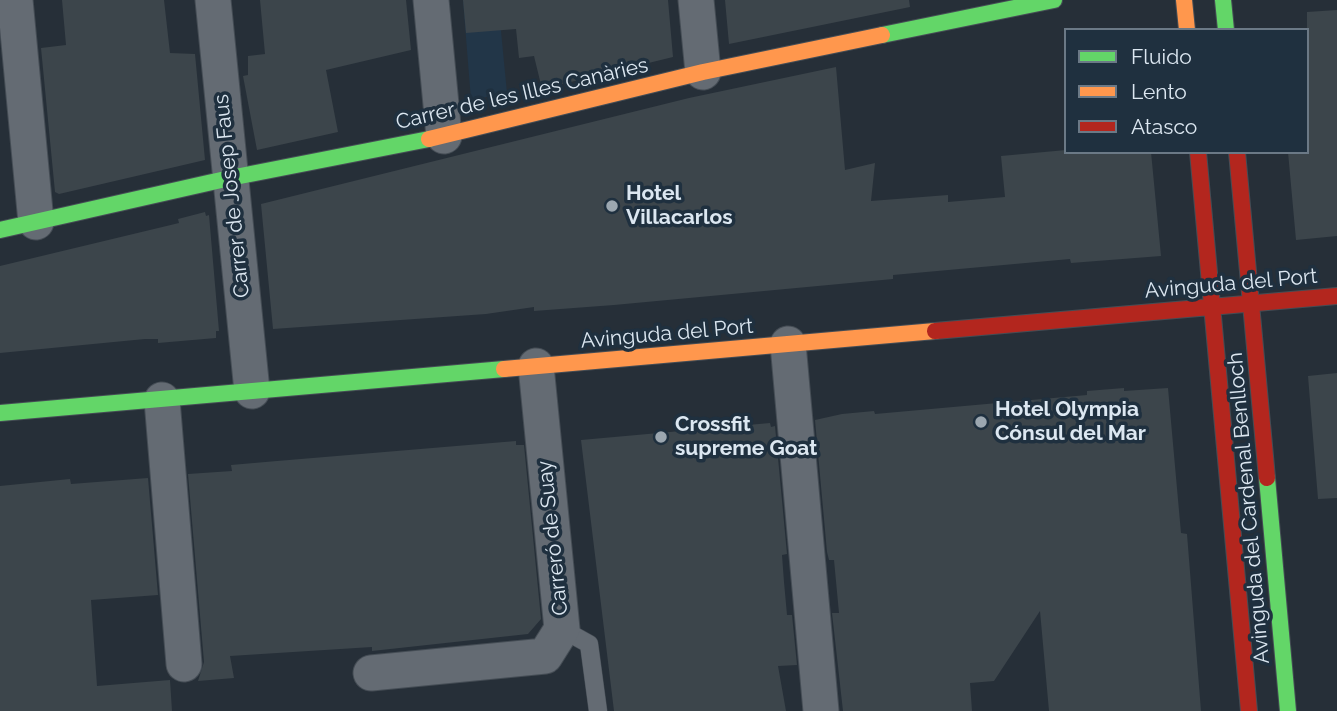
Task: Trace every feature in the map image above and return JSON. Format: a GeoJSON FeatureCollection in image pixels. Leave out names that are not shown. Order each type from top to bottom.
{"type":"FeatureCollection","features":[{"type":"Feature","properties":{"kind":"main road","name":"Carrer de les Illes Canàries"},"geometry":{"type":"LineString","coordinates":[[0,230],[230,178],[444,135],[703,72],[1055,0]]}},
{"type":"Feature","properties":{"kind":"main road"},"geometry":{"type":"LineString","coordinates":[[1184,0],[1187,28]]}},
{"type":"Feature","properties":{"kind":"main road"},"geometry":{"type":"LineString","coordinates":[[1223,0],[1226,28]]}},
{"type":"Feature","properties":{"kind":"main road","name":"Avinguda del Cardenal Benlloch"},"geometry":{"type":"LineString","coordinates":[[1198,154],[1249,711]]}},
{"type":"Feature","properties":{"kind":"main road","name":"Avinguda del Cardenal Benlloch"},"geometry":{"type":"LineString","coordinates":[[1237,154],[1288,711]]}},
{"type":"Feature","properties":{"kind":"main road","name":"Avinguda del Port"},"geometry":{"type":"LineString","coordinates":[[0,414],[1337,296]]}},
{"type":"Feature","properties":{"kind":"street"},"geometry":{"type":"LineString","coordinates":[[15,0],[36,222]]}},
{"type":"Feature","properties":{"kind":"street","name":"Carrer de Josep Faus"},"geometry":{"type":"LineString","coordinates":[[213,0],[252,391]]}},
{"type":"Feature","properties":{"kind":"street"},"geometry":{"type":"LineString","coordinates":[[431,0],[444,135]]}},
{"type":"Feature","properties":{"kind":"street"},"geometry":{"type":"LineString","coordinates":[[696,0],[703,72]]}},
{"type":"Feature","properties":{"kind":"street"},"geometry":{"type":"LineString","coordinates":[[788,344],[821,711]]}},
{"type":"Feature","properties":{"kind":"street","name":"Carreró de Suay"},"geometry":{"type":"LineString","coordinates":[[371,673],[545,656],[562,629],[536,366]]}},
{"type":"Feature","properties":{"kind":"street"},"geometry":{"type":"LineString","coordinates":[[162,400],[184,664]]}},
{"type":"Feature","properties":{"kind":"lane"},"geometry":{"type":"LineString","coordinates":[[562,629],[589,644],[598,711]]}},
{"type":"Feature","properties":{"kind":"shaded area"},"geometry":{"type":"Polygon","coordinates":[[[463,0],[498,0],[507,93],[471,100],[463,0]]]}},
{"type":"Feature","properties":{"kind":"building"},"geometry":{"type":"Polygon","coordinates":[[[62,0],[164,0],[170,53],[195,54],[205,160],[59,194],[55,192],[41,48],[66,45],[62,0]]]}},
{"type":"Feature","properties":{"kind":"building"},"geometry":{"type":"Polygon","coordinates":[[[260,0],[406,0],[411,50],[326,70],[338,132],[257,150],[243,76],[248,75],[248,56],[265,54],[260,0]]]}},
{"type":"Feature","properties":{"kind":"building"},"geometry":{"type":"Polygon","coordinates":[[[463,0],[668,0],[673,57],[542,89],[534,56],[519,58],[516,29],[466,33],[463,0]]]}},
{"type":"Feature","properties":{"kind":"building"},"geometry":{"type":"Polygon","coordinates":[[[725,0],[909,0],[910,7],[729,44],[725,0]]]}},
{"type":"Feature","properties":{"kind":"building"},"geometry":{"type":"Polygon","coordinates":[[[1337,10],[1337,236],[1296,240],[1288,154],[1309,154],[1307,12],[1337,10]]]}},
{"type":"Feature","properties":{"kind":"building"},"geometry":{"type":"Polygon","coordinates":[[[836,67],[845,170],[875,163],[871,201],[948,195],[948,202],[1005,197],[1001,156],[1064,150],[1064,154],[1151,154],[1161,256],[1071,263],[1070,259],[893,275],[893,279],[614,305],[534,311],[534,307],[486,314],[273,329],[261,204],[689,98],[836,67]]]}},
{"type":"Feature","properties":{"kind":"building"},"geometry":{"type":"Polygon","coordinates":[[[205,212],[206,216],[209,215],[219,331],[216,331],[216,338],[158,343],[158,339],[145,339],[0,353],[0,266],[179,223],[178,219],[205,212]]]}},
{"type":"Feature","properties":{"kind":"building"},"geometry":{"type":"Polygon","coordinates":[[[1337,373],[1337,498],[1318,499],[1308,376],[1337,373]]]}},
{"type":"Feature","properties":{"kind":"building"},"geometry":{"type":"Polygon","coordinates":[[[1124,388],[1124,391],[1168,388],[1181,533],[1187,534],[1201,711],[1049,711],[1040,611],[994,681],[970,683],[972,711],[843,711],[832,613],[839,613],[834,560],[829,560],[827,552],[815,420],[842,414],[874,411],[875,414],[1087,395],[1087,391],[1124,388]]]}},
{"type":"Feature","properties":{"kind":"building"},"geometry":{"type":"Polygon","coordinates":[[[770,423],[771,427],[775,426],[787,554],[782,555],[787,615],[792,615],[797,665],[778,666],[786,711],[614,711],[581,440],[770,423]]]}},
{"type":"Feature","properties":{"kind":"building"},"geometry":{"type":"Polygon","coordinates":[[[516,441],[516,445],[524,445],[541,619],[528,634],[372,651],[372,647],[230,656],[234,678],[198,681],[204,662],[188,474],[232,471],[231,465],[516,441]]]}},
{"type":"Feature","properties":{"kind":"building"},"geometry":{"type":"Polygon","coordinates":[[[148,478],[158,595],[91,600],[97,686],[170,680],[172,711],[0,711],[0,486],[70,479],[71,484],[148,478]]]}},
{"type":"Feature","properties":{"kind":"traffic: fast"},"geometry":{"type":"LineString","coordinates":[[882,35],[1054,0]]}},
{"type":"Feature","properties":{"kind":"traffic: fast"},"geometry":{"type":"LineString","coordinates":[[1223,0],[1226,28]]}},
{"type":"Feature","properties":{"kind":"traffic: fast"},"geometry":{"type":"LineString","coordinates":[[0,230],[230,178],[429,139]]}},
{"type":"Feature","properties":{"kind":"traffic: fast"},"geometry":{"type":"LineString","coordinates":[[0,413],[504,369]]}},
{"type":"Feature","properties":{"kind":"traffic: fast"},"geometry":{"type":"LineString","coordinates":[[1267,478],[1288,711]]}},
{"type":"Feature","properties":{"kind":"traffic: slow"},"geometry":{"type":"LineString","coordinates":[[1184,0],[1187,28]]}},
{"type":"Feature","properties":{"kind":"traffic: slow"},"geometry":{"type":"LineString","coordinates":[[429,139],[703,72],[882,35]]}},
{"type":"Feature","properties":{"kind":"traffic: slow"},"geometry":{"type":"LineString","coordinates":[[504,369],[935,331]]}},
{"type":"Feature","properties":{"kind":"traffic: jam"},"geometry":{"type":"LineString","coordinates":[[1198,154],[1249,711]]}},
{"type":"Feature","properties":{"kind":"traffic: jam"},"geometry":{"type":"LineString","coordinates":[[1237,154],[1267,478]]}},
{"type":"Feature","properties":{"kind":"traffic: jam"},"geometry":{"type":"LineString","coordinates":[[935,331],[1337,296]]}},
{"type":"Feature","properties":{"kind":"place","name":"Hotel Villacarlos"},"geometry":{"type":"Point","coordinates":[612,206]}},
{"type":"Feature","properties":{"kind":"place","name":"Hotel Olympia Cónsul del Mar"},"geometry":{"type":"Point","coordinates":[981,422]}},
{"type":"Feature","properties":{"kind":"place","name":"Crossfit supreme Goat"},"geometry":{"type":"Point","coordinates":[661,437]}}]}
